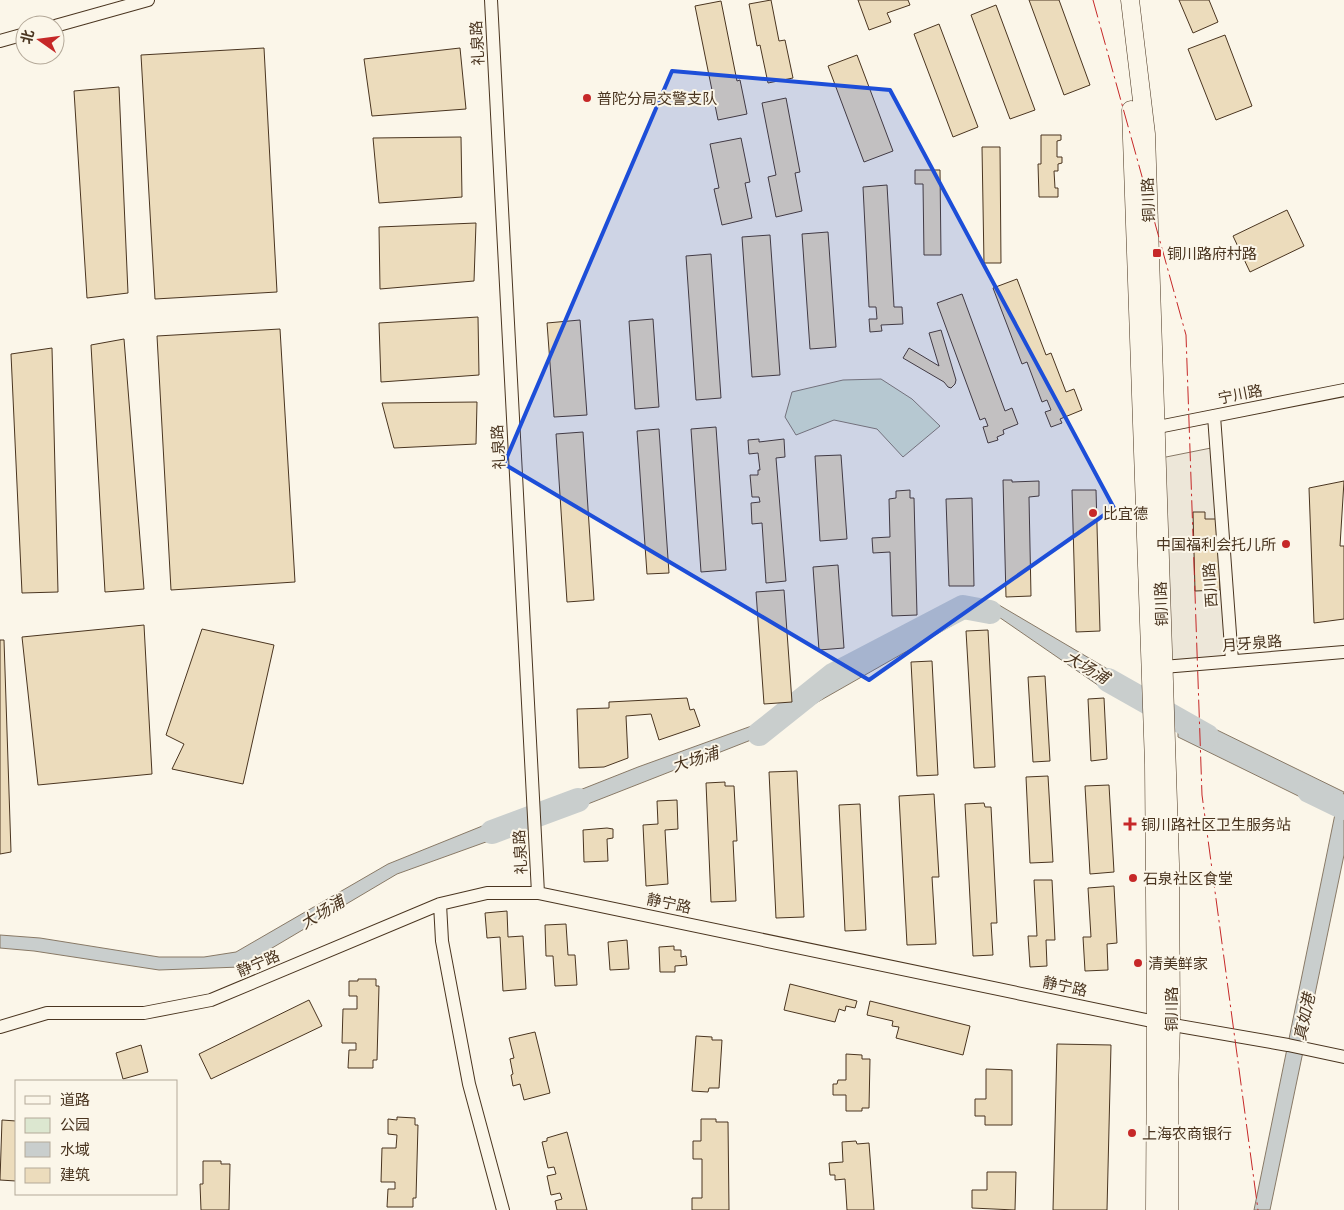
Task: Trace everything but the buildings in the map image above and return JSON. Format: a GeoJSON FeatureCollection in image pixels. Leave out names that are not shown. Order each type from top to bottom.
{"type":"FeatureCollection","features":[{"type":"Feature","properties":{"kind":"main road","name":"铜川路"},"geometry":{"type":"LineString","coordinates":[[1119,0],[1125,39],[1134,134],[1163,667],[1157,691]]}},
{"type":"Feature","properties":{"kind":"main road","name":"铜川路"},"geometry":{"type":"LineString","coordinates":[[1130,0],[1146,134],[1149,429],[1157,691],[1170,864],[1155,1210]]}},
{"type":"Feature","properties":{"kind":"main road","name":"铜川路"},"geometry":{"type":"LineString","coordinates":[[1164,1023],[1169,1092],[1169,1210]]}},
{"type":"Feature","properties":{"kind":"street"},"geometry":{"type":"LineString","coordinates":[[65,23],[148,0]]}},
{"type":"Feature","properties":{"kind":"street","name":"礼泉路"},"geometry":{"type":"LineString","coordinates":[[490,0],[538,893]]}},
{"type":"Feature","properties":{"kind":"street"},"geometry":{"type":"LineString","coordinates":[[0,41],[15,37]]}},
{"type":"Feature","properties":{"kind":"street","name":"宁川路"},"geometry":{"type":"LineString","coordinates":[[1149,429],[1344,390]]}},
{"type":"Feature","properties":{"kind":"street","name":"西川路"},"geometry":{"type":"LineString","coordinates":[[1214,416],[1232,661]]}},
{"type":"Feature","properties":{"kind":"street","name":"月牙泉路"},"geometry":{"type":"LineString","coordinates":[[1163,667],[1344,652]]}},
{"type":"Feature","properties":{"kind":"street","name":"静宁路"},"geometry":{"type":"LineString","coordinates":[[0,1027],[47,1013],[144,1013],[212,1000],[440,904],[487,893],[538,893],[1164,1023],[1344,1057]]}},
{"type":"Feature","properties":{"kind":"street"},"geometry":{"type":"LineString","coordinates":[[440,904],[442,942],[469,1084],[503,1210]]}},
{"type":"Feature","properties":{"kind":"highlighted area"},"geometry":{"type":"Polygon","coordinates":[[[672,71],[890,90],[1114,508],[869,680],[504,464],[672,71]]]}},
{"type":"Feature","properties":{"kind":"green space"},"geometry":{"type":"Polygon","coordinates":[[[881,379],[912,399],[940,426],[903,457],[877,429],[834,420],[796,435],[785,417],[792,392],[843,380],[881,379]]]}},
{"type":"Feature","properties":{"kind":"shaded area"},"geometry":{"type":"Polygon","coordinates":[[[1216,447],[1232,661],[1163,667],[1156,459],[1216,447]]]}},
{"type":"Feature","properties":{"kind":"water"},"geometry":{"type":"Polygon","coordinates":[[[999,605],[1111,671],[1135,696],[1136,706],[1105,690],[996,615],[965,618],[751,740],[547,820],[547,803],[638,767],[782,715],[833,675],[963,607],[999,605]]]}},
{"type":"Feature","properties":{"kind":"water","name":"真如港"},"geometry":{"type":"Polygon","coordinates":[[[1178,708],[1215,729],[1344,792],[1336,814],[1344,814],[1344,855],[1270,1210],[1254,1210],[1335,814],[1178,737],[1178,708]]]}},
{"type":"Feature","properties":{"kind":"water"},"geometry":{"type":"Polygon","coordinates":[[[522,810],[522,829],[397,874],[240,967],[159,970],[34,951],[0,948],[0,935],[40,938],[159,957],[204,957],[236,952],[388,864],[522,810]]]}},
{"type":"Feature","properties":{"kind":"waterway","name":"大场浦"},"geometry":{"type":"LineString","coordinates":[[759,734],[833,675],[963,607],[990,612]]}},
{"type":"Feature","properties":{"kind":"waterway","name":"大场浦"},"geometry":{"type":"LineString","coordinates":[[1108,680],[1207,736]]}},
{"type":"Feature","properties":{"kind":"waterway","name":"大场浦"},"geometry":{"type":"LineString","coordinates":[[1309,791],[1344,808]]}},
{"type":"Feature","properties":{"kind":"waterway","name":"大场浦"},"geometry":{"type":"LineString","coordinates":[[492,832],[578,800]]}},
{"type":"Feature","properties":{"kind":"power"},"geometry":{"type":"LineString","coordinates":[[1093,0],[1186,335],[1202,795],[1258,1210]]}},
{"type":"Feature","properties":{"kind":"place","name":"普陀分局交警支队"},"geometry":{"type":"Point","coordinates":[587,98]}},
{"type":"Feature","properties":{"kind":"place","name":"铜川路府村路"},"geometry":{"type":"Point","coordinates":[1157,253]}},
{"type":"Feature","properties":{"kind":"place","name":"比宜德"},"geometry":{"type":"Point","coordinates":[1093,513]}},
{"type":"Feature","properties":{"kind":"place","name":"中国福利会托儿所"},"geometry":{"type":"Point","coordinates":[1286,544]}},
{"type":"Feature","properties":{"kind":"place","name":"铜川路社区卫生服务站"},"geometry":{"type":"Point","coordinates":[1130,824]}},
{"type":"Feature","properties":{"kind":"place","name":"石泉社区食堂"},"geometry":{"type":"Point","coordinates":[1133,878]}},
{"type":"Feature","properties":{"kind":"place","name":"清美鲜家"},"geometry":{"type":"Point","coordinates":[1138,963]}},
{"type":"Feature","properties":{"kind":"place","name":"上海农商银行"},"geometry":{"type":"Point","coordinates":[1132,1133]}}]}
